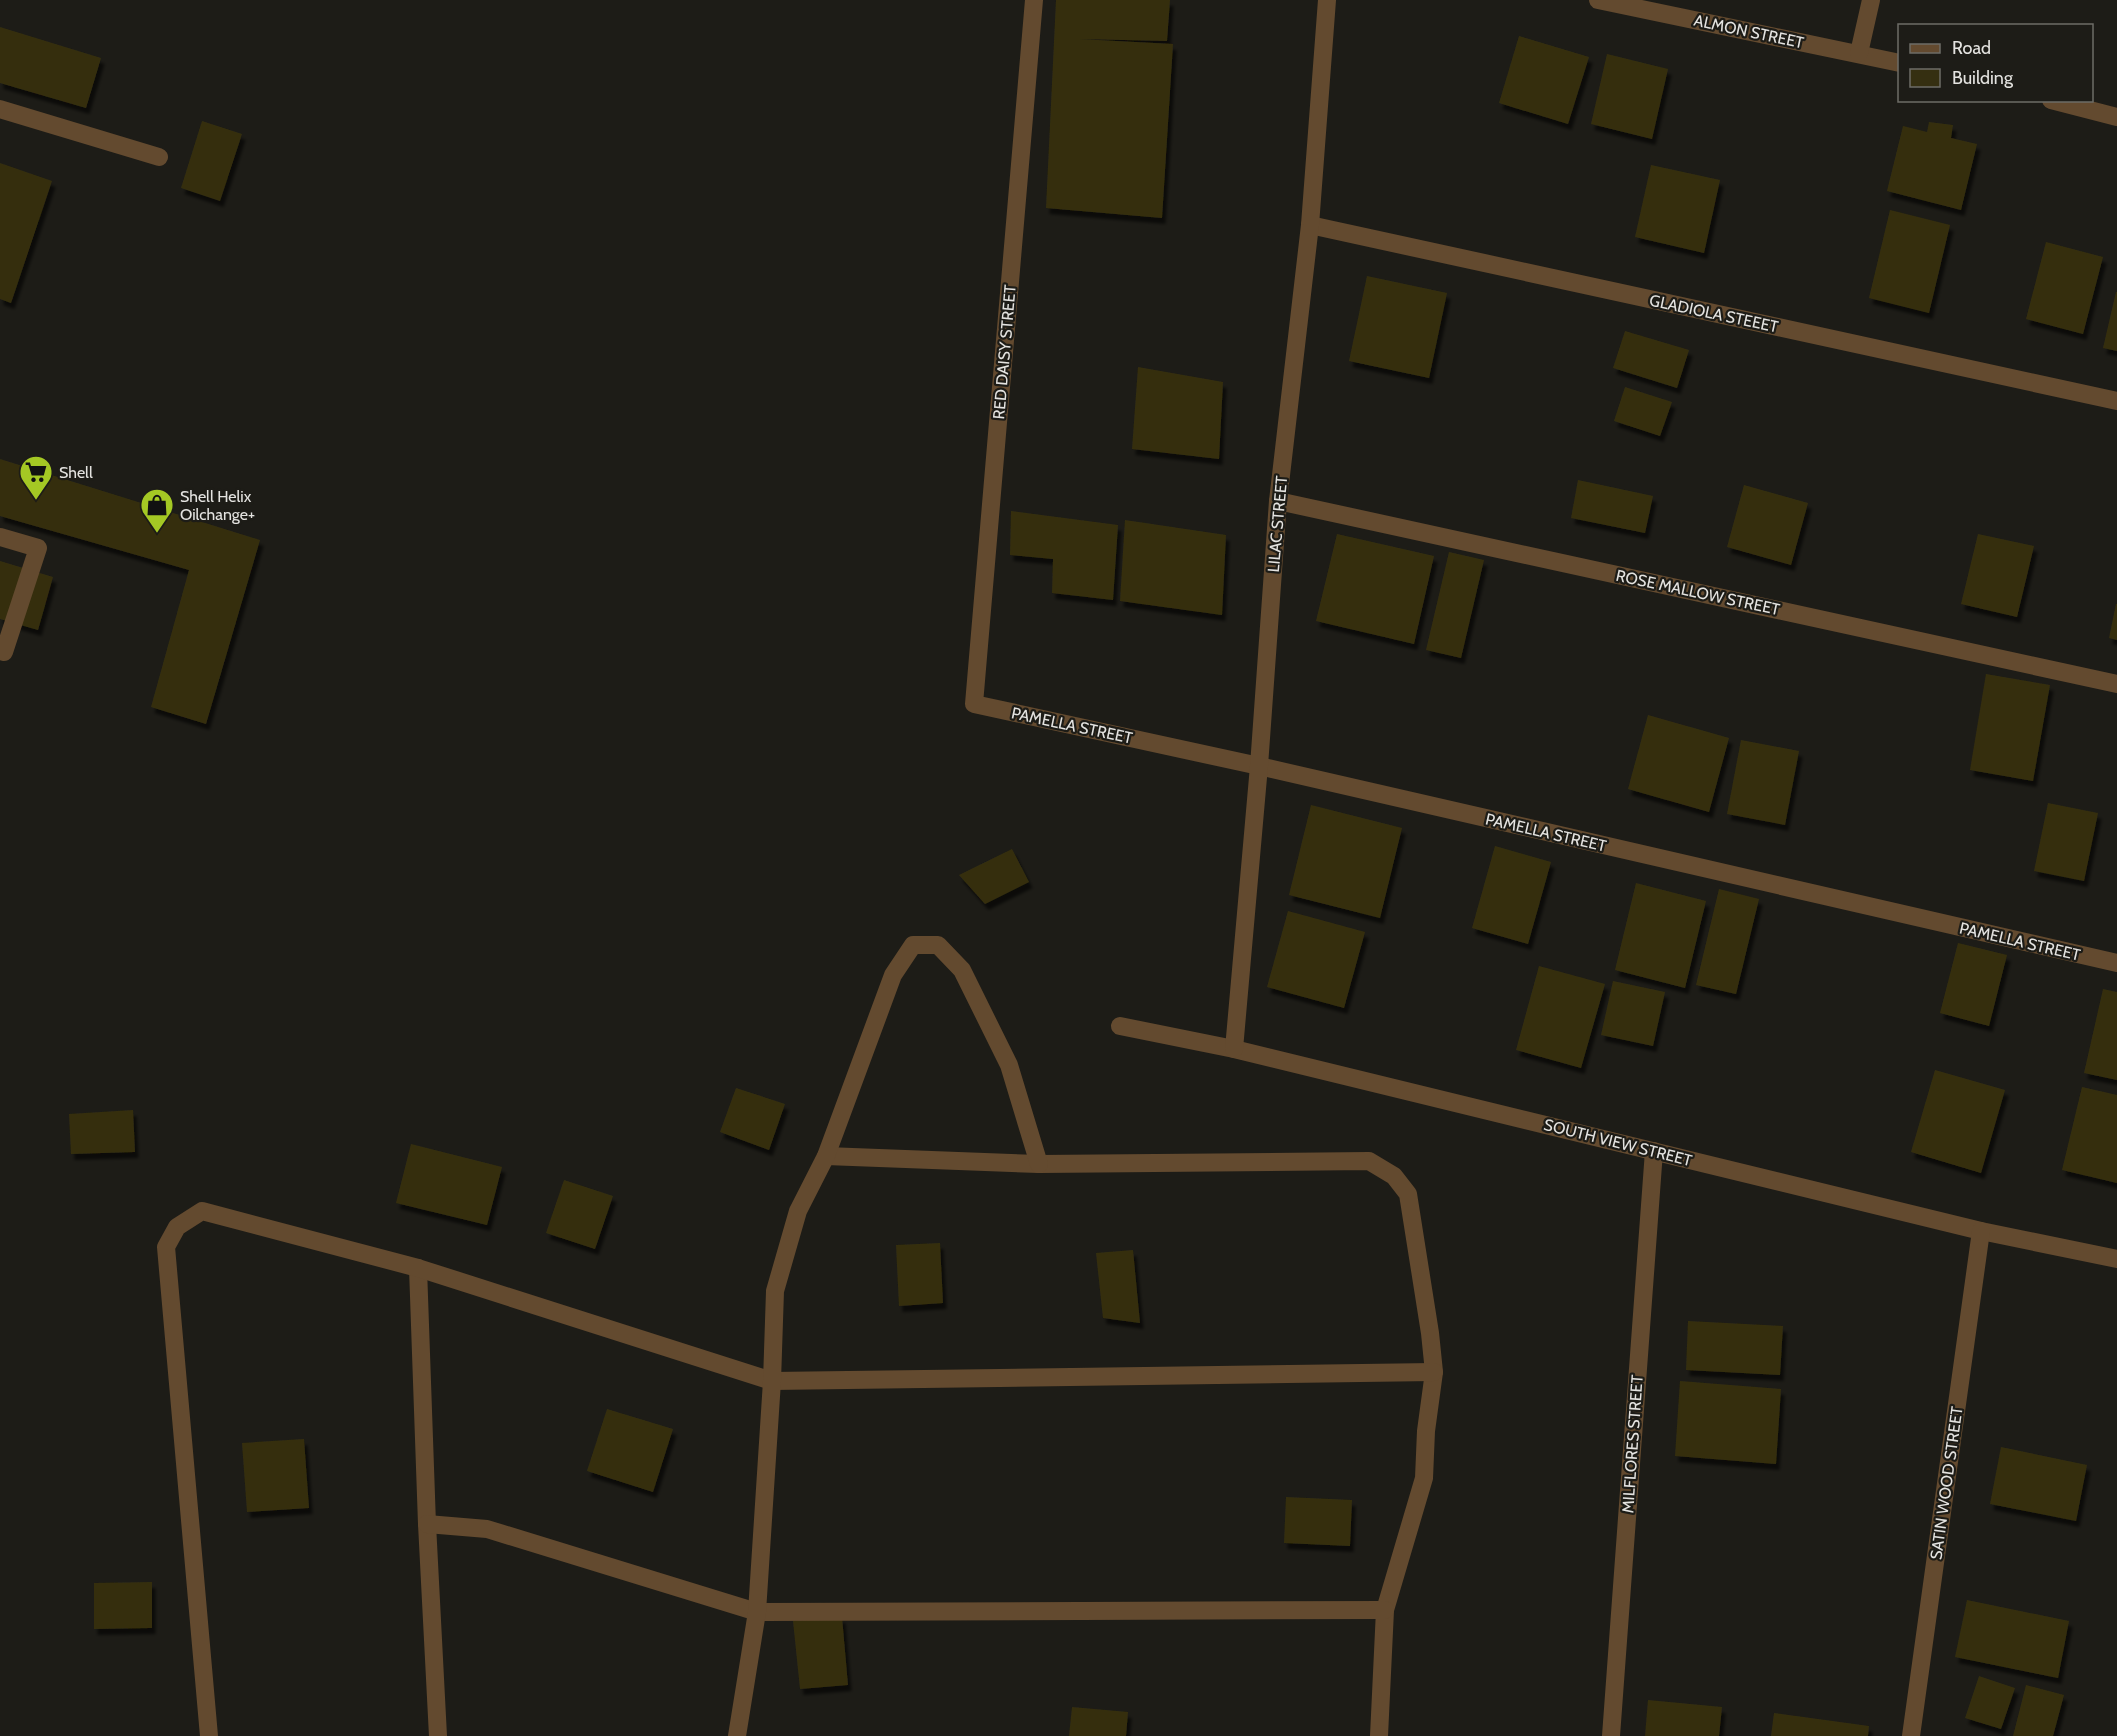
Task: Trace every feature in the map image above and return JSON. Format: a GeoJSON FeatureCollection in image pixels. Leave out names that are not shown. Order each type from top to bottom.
{"type":"FeatureCollection","features":[{"type":"Feature","properties":{"kind":"street","name":"RED DAISY STREET"},"geometry":{"type":"LineString","coordinates":[[974,704],[1034,0]]}},
{"type":"Feature","properties":{"kind":"street","name":"LILAC STREET"},"geometry":{"type":"LineString","coordinates":[[1234,1049],[1259,766],[1278,501],[1310,225],[1327,0]]}},
{"type":"Feature","properties":{"kind":"street","name":"ALMON STREET"},"geometry":{"type":"LineString","coordinates":[[1598,0],[1898,63]]}},
{"type":"Feature","properties":{"kind":"street"},"geometry":{"type":"LineString","coordinates":[[1860,53],[1871,0]]}},
{"type":"Feature","properties":{"kind":"street"},"geometry":{"type":"LineString","coordinates":[[2059,102],[2117,117]]}},
{"type":"Feature","properties":{"kind":"street"},"geometry":{"type":"LineString","coordinates":[[0,109],[159,157]]}},
{"type":"Feature","properties":{"kind":"street","name":"GLADIOLA STEEET"},"geometry":{"type":"LineString","coordinates":[[1310,225],[2117,401]]}},
{"type":"Feature","properties":{"kind":"street","name":"ROSE MALLOW STREET"},"geometry":{"type":"LineString","coordinates":[[1278,501],[2117,684]]}},
{"type":"Feature","properties":{"kind":"street"},"geometry":{"type":"LineString","coordinates":[[0,537],[38,548],[4,652],[0,651]]}},
{"type":"Feature","properties":{"kind":"street","name":"PAMELLA STREET"},"geometry":{"type":"LineString","coordinates":[[974,704],[1259,766],[2117,963]]}},
{"type":"Feature","properties":{"kind":"street"},"geometry":{"type":"LineString","coordinates":[[738,1736],[757,1612],[772,1381],[775,1291],[798,1211],[826,1156],[893,975],[913,945],[939,945],[962,970],[1009,1065],[1039,1164]]}},
{"type":"Feature","properties":{"kind":"street","name":"SOUTH VIEW STREET"},"geometry":{"type":"LineString","coordinates":[[1120,1026],[1234,1049],[1981,1231],[2117,1259]]}},
{"type":"Feature","properties":{"kind":"street","name":"MILFLORES STREET"},"geometry":{"type":"LineString","coordinates":[[1611,1736],[1654,1151]]}},
{"type":"Feature","properties":{"kind":"street"},"geometry":{"type":"LineString","coordinates":[[826,1156],[1039,1164],[1369,1161],[1394,1176],[1408,1194],[1434,1372],[1426,1431],[1424,1478],[1386,1610],[1379,1736]]}},
{"type":"Feature","properties":{"kind":"street"},"geometry":{"type":"LineString","coordinates":[[209,1736],[166,1247],[177,1227],[202,1211],[418,1268],[772,1381],[1434,1372]]}},
{"type":"Feature","properties":{"kind":"street","name":"SATIN WOOD STREET"},"geometry":{"type":"LineString","coordinates":[[1911,1736],[1981,1231]]}},
{"type":"Feature","properties":{"kind":"street"},"geometry":{"type":"LineString","coordinates":[[418,1268],[427,1524],[438,1736]]}},
{"type":"Feature","properties":{"kind":"street"},"geometry":{"type":"LineString","coordinates":[[427,1524],[487,1529],[757,1612],[1386,1610]]}},
{"type":"Feature","properties":{"kind":"building"},"geometry":{"type":"Polygon","coordinates":[[[1056,0],[1170,0],[1167,41],[1079,39],[1173,44],[1162,218],[1046,208],[1056,0]]]}},
{"type":"Feature","properties":{"kind":"building"},"geometry":{"type":"Polygon","coordinates":[[[0,27],[101,58],[86,108],[0,83],[0,27]]]}},
{"type":"Feature","properties":{"kind":"building"},"geometry":{"type":"Polygon","coordinates":[[[1519,36],[1589,57],[1568,124],[1499,103],[1519,36]]]}},
{"type":"Feature","properties":{"kind":"building"},"geometry":{"type":"Polygon","coordinates":[[[1607,54],[1668,69],[1652,139],[1591,124],[1607,54]]]}},
{"type":"Feature","properties":{"kind":"building"},"geometry":{"type":"Polygon","coordinates":[[[202,121],[242,134],[220,201],[181,188],[202,121]]]}},
{"type":"Feature","properties":{"kind":"building"},"geometry":{"type":"Polygon","coordinates":[[[1929,122],[1953,125],[1951,138],[1977,144],[1961,210],[1887,191],[1903,126],[1927,132],[1929,122]]]}},
{"type":"Feature","properties":{"kind":"building"},"geometry":{"type":"Polygon","coordinates":[[[0,163],[52,181],[11,303],[0,299],[0,163]]]}},
{"type":"Feature","properties":{"kind":"building"},"geometry":{"type":"Polygon","coordinates":[[[1651,165],[1720,180],[1704,253],[1635,237],[1651,165]]]}},
{"type":"Feature","properties":{"kind":"building"},"geometry":{"type":"Polygon","coordinates":[[[1890,210],[1950,225],[1929,313],[1869,298],[1890,210]]]}},
{"type":"Feature","properties":{"kind":"building"},"geometry":{"type":"Polygon","coordinates":[[[2046,242],[2103,257],[2083,334],[2026,319],[2046,242]]]}},
{"type":"Feature","properties":{"kind":"building"},"geometry":{"type":"Polygon","coordinates":[[[1367,276],[1447,293],[1429,378],[1349,361],[1367,276]]]}},
{"type":"Feature","properties":{"kind":"building"},"geometry":{"type":"Polygon","coordinates":[[[2117,292],[2117,351],[2103,348],[2117,292]]]}},
{"type":"Feature","properties":{"kind":"building"},"geometry":{"type":"Polygon","coordinates":[[[1625,331],[1689,350],[1677,388],[1613,368],[1625,331]]]}},
{"type":"Feature","properties":{"kind":"building"},"geometry":{"type":"Polygon","coordinates":[[[1138,367],[1223,382],[1219,459],[1132,449],[1138,367]]]}},
{"type":"Feature","properties":{"kind":"building"},"geometry":{"type":"Polygon","coordinates":[[[1625,387],[1672,402],[1660,436],[1614,421],[1625,387]]]}},
{"type":"Feature","properties":{"kind":"building"},"geometry":{"type":"Polygon","coordinates":[[[0,459],[260,540],[206,724],[151,707],[189,570],[0,516],[0,459]]]}},
{"type":"Feature","properties":{"kind":"building"},"geometry":{"type":"Polygon","coordinates":[[[1578,480],[1653,496],[1645,533],[1571,518],[1578,480]]]}},
{"type":"Feature","properties":{"kind":"building"},"geometry":{"type":"Polygon","coordinates":[[[1744,485],[1808,503],[1791,565],[1727,547],[1744,485]]]}},
{"type":"Feature","properties":{"kind":"building"},"geometry":{"type":"Polygon","coordinates":[[[1011,511],[1118,525],[1113,600],[1052,593],[1053,559],[1010,555],[1011,511]]]}},
{"type":"Feature","properties":{"kind":"building"},"geometry":{"type":"Polygon","coordinates":[[[1125,520],[1226,535],[1222,615],[1120,601],[1125,520]]]}},
{"type":"Feature","properties":{"kind":"building"},"geometry":{"type":"Polygon","coordinates":[[[1337,534],[1434,556],[1414,644],[1316,621],[1337,534]]]}},
{"type":"Feature","properties":{"kind":"building"},"geometry":{"type":"Polygon","coordinates":[[[1978,534],[2034,546],[2017,617],[1961,604],[1978,534]]]}},
{"type":"Feature","properties":{"kind":"building"},"geometry":{"type":"Polygon","coordinates":[[[1449,552],[1484,560],[1461,658],[1426,650],[1449,552]]]}},
{"type":"Feature","properties":{"kind":"building"},"geometry":{"type":"Polygon","coordinates":[[[0,561],[53,577],[38,630],[0,619],[0,561]]]}},
{"type":"Feature","properties":{"kind":"building"},"geometry":{"type":"Polygon","coordinates":[[[2117,604],[2117,640],[2109,638],[2117,604]]]}},
{"type":"Feature","properties":{"kind":"building"},"geometry":{"type":"Polygon","coordinates":[[[1986,674],[2050,685],[2033,781],[1970,770],[1986,674]]]}},
{"type":"Feature","properties":{"kind":"building"},"geometry":{"type":"Polygon","coordinates":[[[1648,715],[1729,738],[1709,812],[1628,789],[1648,715]]]}},
{"type":"Feature","properties":{"kind":"building"},"geometry":{"type":"Polygon","coordinates":[[[1741,740],[1799,751],[1785,825],[1727,814],[1741,740]]]}},
{"type":"Feature","properties":{"kind":"building"},"geometry":{"type":"Polygon","coordinates":[[[2048,803],[2098,813],[2084,881],[2034,871],[2048,803]]]}},
{"type":"Feature","properties":{"kind":"building"},"geometry":{"type":"Polygon","coordinates":[[[1311,805],[1402,828],[1380,918],[1289,895],[1311,805]]]}},
{"type":"Feature","properties":{"kind":"building"},"geometry":{"type":"Polygon","coordinates":[[[1495,846],[1551,862],[1528,944],[1472,928],[1495,846]]]}},
{"type":"Feature","properties":{"kind":"building"},"geometry":{"type":"Polygon","coordinates":[[[1012,849],[1029,882],[985,904],[959,875],[1012,849]]]}},
{"type":"Feature","properties":{"kind":"building"},"geometry":{"type":"Polygon","coordinates":[[[1636,883],[1706,901],[1685,988],[1615,970],[1636,883]]]}},
{"type":"Feature","properties":{"kind":"building"},"geometry":{"type":"Polygon","coordinates":[[[1719,889],[1759,899],[1736,994],[1696,985],[1719,889]]]}},
{"type":"Feature","properties":{"kind":"building"},"geometry":{"type":"Polygon","coordinates":[[[1288,911],[1365,932],[1344,1008],[1267,987],[1288,911]]]}},
{"type":"Feature","properties":{"kind":"building"},"geometry":{"type":"Polygon","coordinates":[[[1958,943],[2007,955],[1989,1026],[1940,1013],[1958,943]]]}},
{"type":"Feature","properties":{"kind":"building"},"geometry":{"type":"Polygon","coordinates":[[[1539,966],[1605,984],[1581,1068],[1516,1050],[1539,966]]]}},
{"type":"Feature","properties":{"kind":"building"},"geometry":{"type":"Polygon","coordinates":[[[1613,981],[1665,992],[1653,1046],[1601,1035],[1613,981]]]}},
{"type":"Feature","properties":{"kind":"building"},"geometry":{"type":"Polygon","coordinates":[[[2103,989],[2117,992],[2117,1080],[2084,1073],[2103,989]]]}},
{"type":"Feature","properties":{"kind":"building"},"geometry":{"type":"Polygon","coordinates":[[[1935,1070],[2005,1090],[1981,1173],[1911,1152],[1935,1070]]]}},
{"type":"Feature","properties":{"kind":"building"},"geometry":{"type":"Polygon","coordinates":[[[2082,1087],[2117,1095],[2117,1183],[2062,1170],[2082,1087]]]}},
{"type":"Feature","properties":{"kind":"building"},"geometry":{"type":"Polygon","coordinates":[[[736,1088],[785,1104],[769,1150],[720,1132],[736,1088]]]}},
{"type":"Feature","properties":{"kind":"building"},"geometry":{"type":"Polygon","coordinates":[[[133,1110],[135,1152],[71,1154],[69,1114],[133,1110]]]}},
{"type":"Feature","properties":{"kind":"building"},"geometry":{"type":"Polygon","coordinates":[[[411,1144],[502,1167],[487,1225],[396,1203],[411,1144]]]}},
{"type":"Feature","properties":{"kind":"building"},"geometry":{"type":"Polygon","coordinates":[[[564,1180],[613,1196],[595,1249],[546,1233],[564,1180]]]}},
{"type":"Feature","properties":{"kind":"building"},"geometry":{"type":"Polygon","coordinates":[[[940,1243],[943,1303],[899,1306],[896,1245],[940,1243]]]}},
{"type":"Feature","properties":{"kind":"building"},"geometry":{"type":"Polygon","coordinates":[[[1133,1250],[1140,1323],[1103,1318],[1096,1253],[1133,1250]]]}},
{"type":"Feature","properties":{"kind":"building"},"geometry":{"type":"Polygon","coordinates":[[[1688,1321],[1783,1326],[1780,1375],[1686,1370],[1688,1321]]]}},
{"type":"Feature","properties":{"kind":"building"},"geometry":{"type":"Polygon","coordinates":[[[1680,1381],[1781,1389],[1776,1464],[1675,1456],[1680,1381]]]}},
{"type":"Feature","properties":{"kind":"building"},"geometry":{"type":"Polygon","coordinates":[[[607,1409],[673,1429],[653,1492],[587,1471],[607,1409]]]}},
{"type":"Feature","properties":{"kind":"building"},"geometry":{"type":"Polygon","coordinates":[[[304,1439],[309,1508],[247,1512],[242,1443],[304,1439]]]}},
{"type":"Feature","properties":{"kind":"building"},"geometry":{"type":"Polygon","coordinates":[[[2001,1447],[2087,1465],[2076,1521],[1990,1504],[2001,1447]]]}},
{"type":"Feature","properties":{"kind":"building"},"geometry":{"type":"Polygon","coordinates":[[[1286,1497],[1352,1500],[1350,1546],[1284,1543],[1286,1497]]]}},
{"type":"Feature","properties":{"kind":"building"},"geometry":{"type":"Polygon","coordinates":[[[152,1582],[152,1628],[94,1629],[94,1583],[152,1582]]]}},
{"type":"Feature","properties":{"kind":"building"},"geometry":{"type":"Polygon","coordinates":[[[1967,1600],[2069,1621],[2058,1678],[1955,1657],[1967,1600]]]}},
{"type":"Feature","properties":{"kind":"building"},"geometry":{"type":"Polygon","coordinates":[[[842,1617],[848,1685],[800,1689],[793,1621],[842,1617]]]}},
{"type":"Feature","properties":{"kind":"building"},"geometry":{"type":"Polygon","coordinates":[[[1979,1676],[2015,1688],[2001,1729],[1965,1718],[1979,1676]]]}},
{"type":"Feature","properties":{"kind":"building"},"geometry":{"type":"Polygon","coordinates":[[[2026,1685],[2064,1695],[2053,1736],[2013,1736],[2026,1685]]]}},
{"type":"Feature","properties":{"kind":"building"},"geometry":{"type":"Polygon","coordinates":[[[1648,1700],[1722,1707],[1719,1736],[1645,1736],[1648,1700]]]}},
{"type":"Feature","properties":{"kind":"building"},"geometry":{"type":"Polygon","coordinates":[[[1072,1707],[1128,1712],[1126,1736],[1069,1736],[1072,1707]]]}},
{"type":"Feature","properties":{"kind":"building"},"geometry":{"type":"Polygon","coordinates":[[[1774,1713],[1869,1726],[1868,1736],[1771,1736],[1774,1713]]]}},
{"type":"Feature","properties":{"kind":"place","name":"Shell"},"geometry":{"type":"Point","coordinates":[36,501]}},
{"type":"Feature","properties":{"kind":"place","name":"Shell Helix Oilchange+"},"geometry":{"type":"Point","coordinates":[157,534]}}]}
